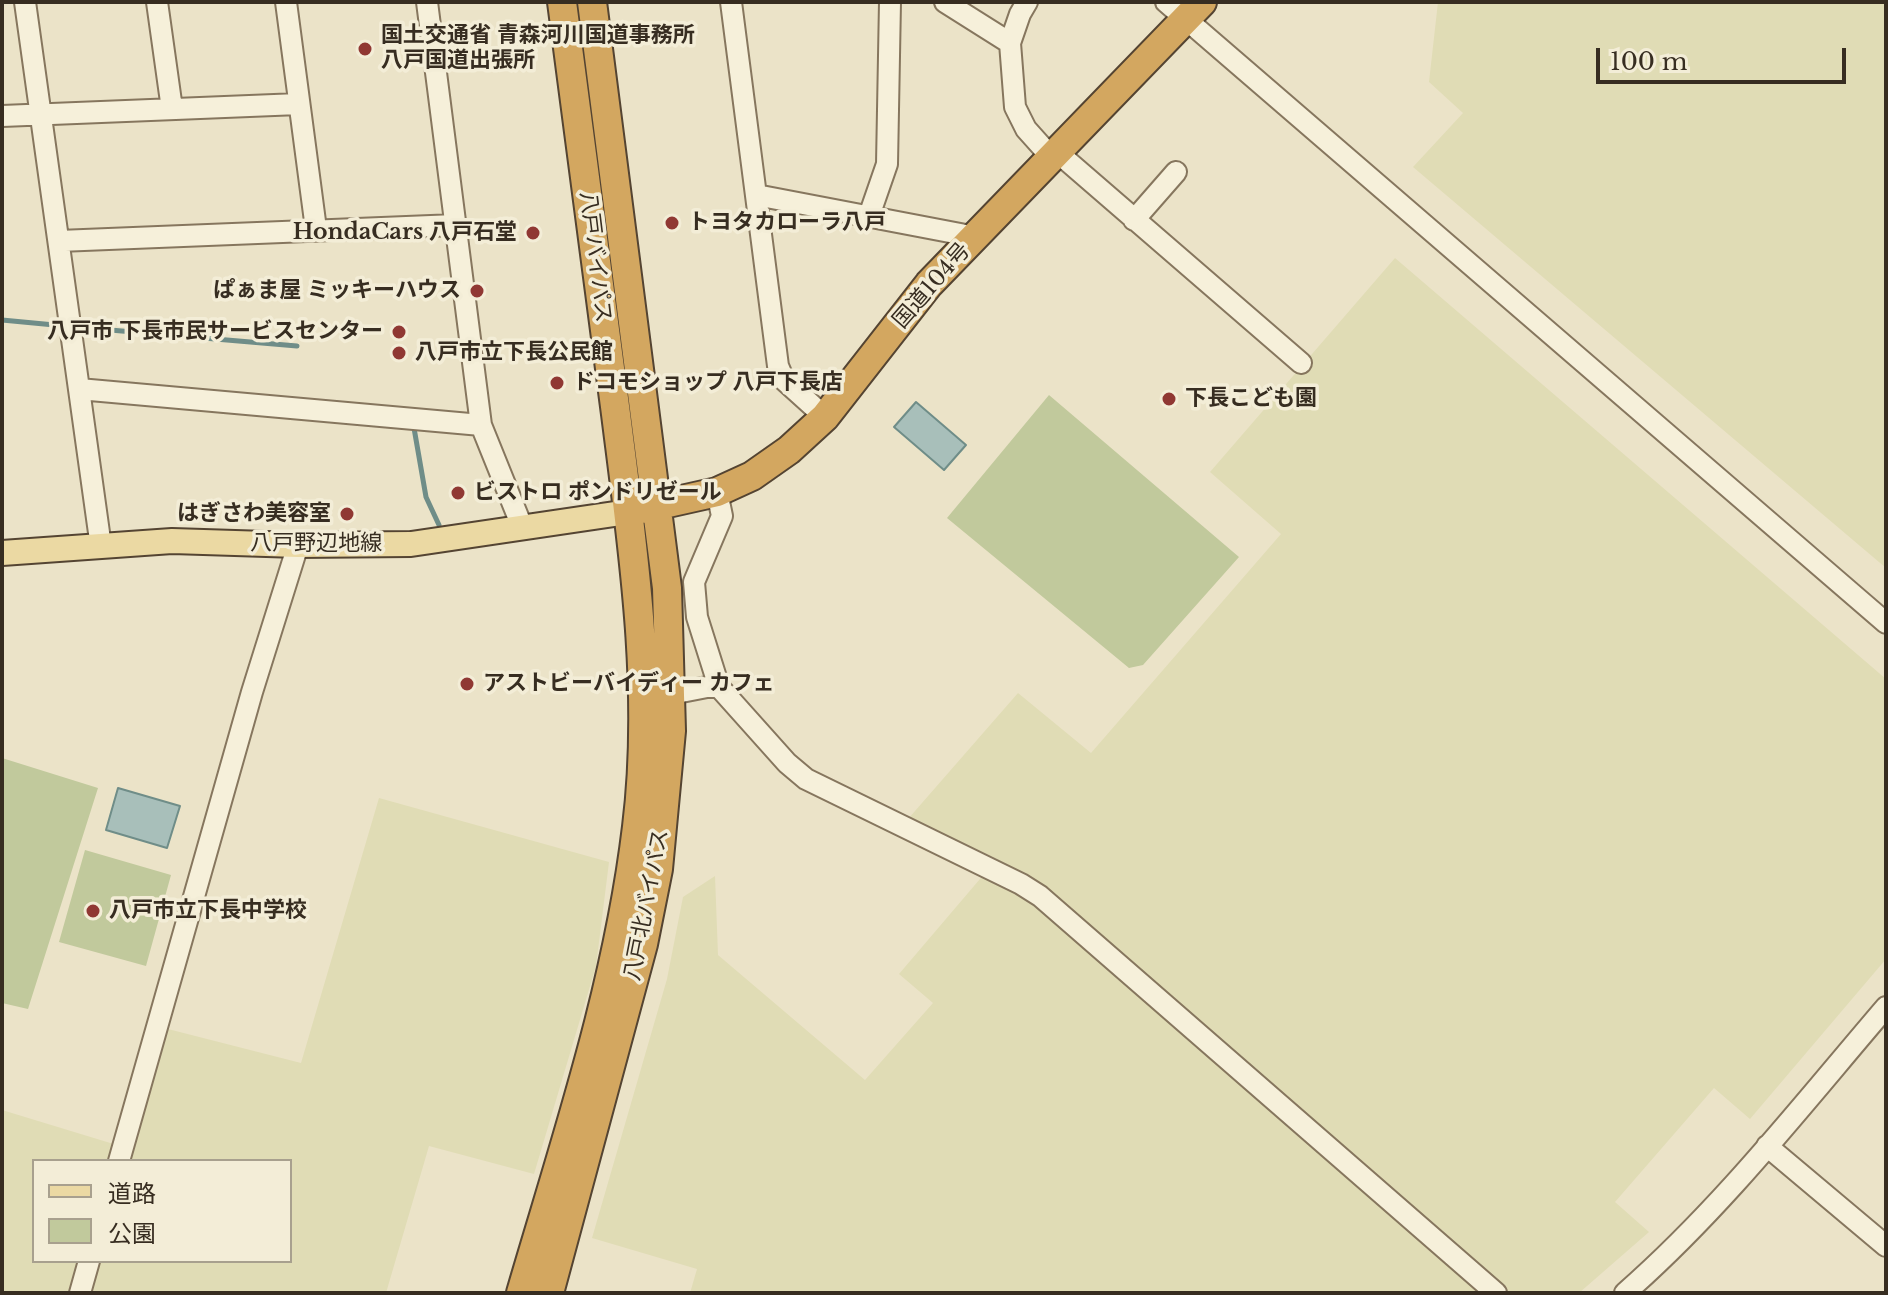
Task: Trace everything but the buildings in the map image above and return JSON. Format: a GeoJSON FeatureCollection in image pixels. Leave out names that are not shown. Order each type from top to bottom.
{"type":"FeatureCollection","features":[{"type":"Feature","properties":{"kind":"highway","name":"八戸バイパス"},"geometry":{"type":"LineString","coordinates":[[562,2],[628,512]]}},
{"type":"Feature","properties":{"kind":"highway","name":"八戸バイパス"},"geometry":{"type":"LineString","coordinates":[[592,2],[656,507]]}},
{"type":"Feature","properties":{"kind":"highway","name":"国道104号"},"geometry":{"type":"LineString","coordinates":[[628,512],[717,492],[752,476],[789,450],[825,417],[929,284],[1055,155],[1184,7]]}},
{"type":"Feature","properties":{"kind":"highway","name":"八戸北バイパス"},"geometry":{"type":"LineString","coordinates":[[549,1293],[646,929],[658,869],[667,791],[671,694],[667,588],[656,507]]}},
{"type":"Feature","properties":{"kind":"highway","name":"八戸北バイパス"},"geometry":{"type":"LineString","coordinates":[[521,1293],[618,949],[637,826],[644,745],[628,512]]}},
{"type":"Feature","properties":{"kind":"main road","name":"八戸野辺地線"},"geometry":{"type":"LineString","coordinates":[[2,553],[172,541],[298,545],[411,544],[628,512]]}},
{"type":"Feature","properties":{"kind":"street"},"geometry":{"type":"LineString","coordinates":[[25,2],[101,547]]}},
{"type":"Feature","properties":{"kind":"street"},"geometry":{"type":"LineString","coordinates":[[157,2],[172,109]]}},
{"type":"Feature","properties":{"kind":"street"},"geometry":{"type":"LineString","coordinates":[[286,2],[316,229]]}},
{"type":"Feature","properties":{"kind":"street"},"geometry":{"type":"LineString","coordinates":[[427,2],[481,425],[523,529]]}},
{"type":"Feature","properties":{"kind":"street"},"geometry":{"type":"LineString","coordinates":[[731,2],[778,366],[784,380],[825,417]]}},
{"type":"Feature","properties":{"kind":"street"},"geometry":{"type":"LineString","coordinates":[[869,216],[887,164],[890,2]]}},
{"type":"Feature","properties":{"kind":"street"},"geometry":{"type":"LineString","coordinates":[[945,2],[1010,43]]}},
{"type":"Feature","properties":{"kind":"street"},"geometry":{"type":"LineString","coordinates":[[1027,2],[1010,43],[1015,107],[1026,129],[1301,363]]}},
{"type":"Feature","properties":{"kind":"street"},"geometry":{"type":"LineString","coordinates":[[1184,7],[1886,623]]}},
{"type":"Feature","properties":{"kind":"street"},"geometry":{"type":"LineString","coordinates":[[2,116],[299,104]]}},
{"type":"Feature","properties":{"kind":"street"},"geometry":{"type":"LineString","coordinates":[[1134,220],[1176,172]]}},
{"type":"Feature","properties":{"kind":"street"},"geometry":{"type":"LineString","coordinates":[[756,195],[976,237]]}},
{"type":"Feature","properties":{"kind":"street"},"geometry":{"type":"LineString","coordinates":[[59,241],[456,225]]}},
{"type":"Feature","properties":{"kind":"street"},"geometry":{"type":"LineString","coordinates":[[79,389],[481,425]]}},
{"type":"Feature","properties":{"kind":"street"},"geometry":{"type":"LineString","coordinates":[[717,492],[722,516],[694,582],[697,617],[719,687],[787,763],[806,779],[1040,896],[1496,1293]]}},
{"type":"Feature","properties":{"kind":"street"},"geometry":{"type":"LineString","coordinates":[[120,1159],[252,692],[298,545]]}},
{"type":"Feature","properties":{"kind":"street"},"geometry":{"type":"LineString","coordinates":[[671,694],[719,687]]}},
{"type":"Feature","properties":{"kind":"street"},"geometry":{"type":"LineString","coordinates":[[1625,1293],[1675,1249],[1886,1007]]}},
{"type":"Feature","properties":{"kind":"street"},"geometry":{"type":"LineString","coordinates":[[1767,1146],[1886,1246]]}},
{"type":"Feature","properties":{"kind":"street"},"geometry":{"type":"LineString","coordinates":[[80,1293],[88,1263]]}},
{"type":"Feature","properties":{"kind":"shaded area"},"geometry":{"type":"Polygon","coordinates":[[[1438,2],[1886,2],[1886,568],[1413,167],[1463,113],[1429,82],[1438,2]]]}},
{"type":"Feature","properties":{"kind":"shaded area"},"geometry":{"type":"Polygon","coordinates":[[[1395,258],[1886,679],[1886,959],[1750,1119],[1714,1088],[1615,1202],[1649,1232],[1579,1293],[690,1293],[697,1269],[592,1238],[667,979],[683,897],[715,876],[718,955],[865,1080],[933,1003],[899,974],[997,859],[908,819],[1018,693],[1091,753],[1281,534],[1210,472],[1395,258]]]}},
{"type":"Feature","properties":{"kind":"shaded area"},"geometry":{"type":"Polygon","coordinates":[[[379,798],[609,862],[596,966],[534,1174],[429,1146],[386,1293],[2,1293],[2,1110],[130,1149],[164,1028],[301,1063],[379,798]]]}},
{"type":"Feature","properties":{"kind":"green space"},"geometry":{"type":"Polygon","coordinates":[[[1049,395],[1239,557],[1143,665],[1129,668],[947,518],[1049,395]]]}},
{"type":"Feature","properties":{"kind":"green space"},"geometry":{"type":"Polygon","coordinates":[[[2,758],[98,788],[28,1009],[2,1003],[2,758]]]}},
{"type":"Feature","properties":{"kind":"green space"},"geometry":{"type":"Polygon","coordinates":[[[85,850],[171,875],[146,966],[59,942],[85,850]]]}},
{"type":"Feature","properties":{"kind":"water"},"geometry":{"type":"Polygon","coordinates":[[[916,402],[966,445],[944,470],[894,427],[916,402]]]}},
{"type":"Feature","properties":{"kind":"water"},"geometry":{"type":"Polygon","coordinates":[[[118,788],[180,806],[167,848],[106,830],[118,788]]]}},
{"type":"Feature","properties":{"kind":"waterway"},"geometry":{"type":"LineString","coordinates":[[2,320],[65,326]]}},
{"type":"Feature","properties":{"kind":"waterway"},"geometry":{"type":"LineString","coordinates":[[75,327],[297,346]]}},
{"type":"Feature","properties":{"kind":"waterway"},"geometry":{"type":"LineString","coordinates":[[414,428],[426,497],[439,525]]}},
{"type":"Feature","properties":{"kind":"place","name":"国土交通省 青森河川国道事務所 八戸国道出張所"},"geometry":{"type":"Point","coordinates":[365,49]}},
{"type":"Feature","properties":{"kind":"place","name":"トヨタカローラ八戸"},"geometry":{"type":"Point","coordinates":[672,223]}},
{"type":"Feature","properties":{"kind":"place","name":"HondaCars 八戸石堂"},"geometry":{"type":"Point","coordinates":[533,233]}},
{"type":"Feature","properties":{"kind":"place","name":"ぱぁま屋 ミッキーハウス"},"geometry":{"type":"Point","coordinates":[477,291]}},
{"type":"Feature","properties":{"kind":"place","name":"八戸市 下長市民サービスセンター"},"geometry":{"type":"Point","coordinates":[399,332]}},
{"type":"Feature","properties":{"kind":"place","name":"八戸市立下長公民館"},"geometry":{"type":"Point","coordinates":[399,353]}},
{"type":"Feature","properties":{"kind":"place","name":"ドコモショップ 八戸下長店"},"geometry":{"type":"Point","coordinates":[557,383]}},
{"type":"Feature","properties":{"kind":"place","name":"下長こども園"},"geometry":{"type":"Point","coordinates":[1169,399]}},
{"type":"Feature","properties":{"kind":"place","name":"ビストロ ポンドリゼール"},"geometry":{"type":"Point","coordinates":[458,493]}},
{"type":"Feature","properties":{"kind":"place","name":"はぎさわ美容室"},"geometry":{"type":"Point","coordinates":[347,514]}},
{"type":"Feature","properties":{"kind":"place","name":"アストビーバイディー カフェ"},"geometry":{"type":"Point","coordinates":[467,684]}},
{"type":"Feature","properties":{"kind":"place","name":"八戸市立下長中学校"},"geometry":{"type":"Point","coordinates":[93,911]}}]}
